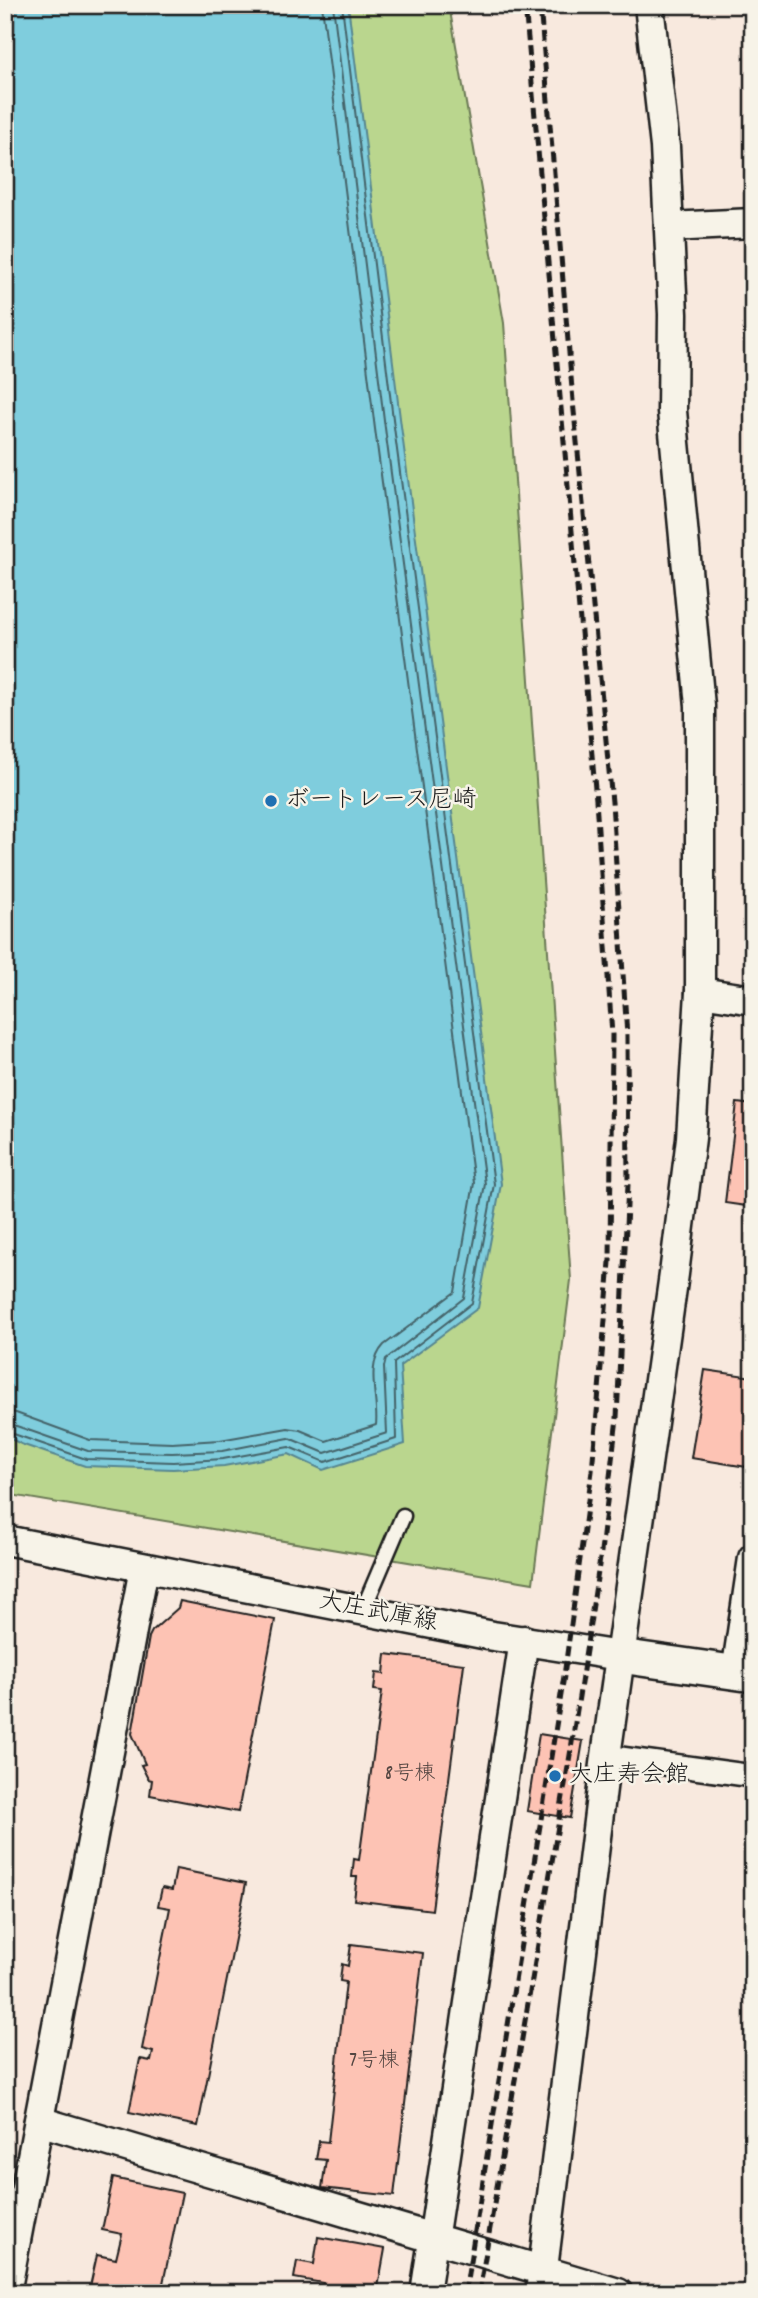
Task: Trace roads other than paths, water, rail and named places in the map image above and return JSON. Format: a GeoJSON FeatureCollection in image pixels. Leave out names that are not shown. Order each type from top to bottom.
{"type":"FeatureCollection","features":[{"type":"Feature","properties":{"kind":"street"},"geometry":{"type":"LineString","coordinates":[[542,2281],[606,1756],[678,1247],[691,1138],[701,992],[700,706],[672,411],[673,313],[665,147],[649,5]]}},
{"type":"Feature","properties":{"kind":"street"},"geometry":{"type":"LineString","coordinates":[[669,227],[753,223]]}},
{"type":"Feature","properties":{"kind":"street"},"geometry":{"type":"LineString","coordinates":[[701,992],[753,1000]]}},
{"type":"Feature","properties":{"kind":"street","name":"大庄武庫線"},"geometry":{"type":"LineString","coordinates":[[5,1540],[524,1640],[744,1674]]}},
{"type":"Feature","properties":{"kind":"street"},"geometry":{"type":"LineString","coordinates":[[744,1674],[753,1558]]}},
{"type":"Feature","properties":{"kind":"street"},"geometry":{"type":"LineString","coordinates":[[6,2293],[144,1568]]}},
{"type":"Feature","properties":{"kind":"street"},"geometry":{"type":"LineString","coordinates":[[425,2293],[524,1640]]}},
{"type":"Feature","properties":{"kind":"street"},"geometry":{"type":"LineString","coordinates":[[606,1756],[753,1776]]}},
{"type":"Feature","properties":{"kind":"street"},"geometry":{"type":"LineString","coordinates":[[39,2121],[433,2239],[542,2281],[618,2293]]}},
{"type":"Feature","properties":{"kind":"lane"},"geometry":{"type":"LineString","coordinates":[[363,1610],[403,1516]]}},
{"type":"Feature","properties":{"kind":"water","name":"ボートレース尼崎"},"geometry":{"type":"Polygon","coordinates":[[[5,5],[348,5],[501,1184],[478,1308],[400,1366],[405,1444],[323,1470],[289,1454],[224,1466],[173,1469],[85,1466],[5,1436],[5,5]]]}},
{"type":"Feature","properties":{"kind":"railway"},"geometry":{"type":"LineString","coordinates":[[465,2293],[564,1676],[592,1471],[610,1262],[612,1035],[596,800],[525,5]]}},
{"type":"Feature","properties":{"kind":"railway"},"geometry":{"type":"LineString","coordinates":[[479,2293],[571,1749],[601,1552],[617,1418],[628,1184],[627,1036],[612,802],[573,401],[540,5]]}},
{"type":"Feature","properties":{"kind":"place","name":"ボートレース尼崎"},"geometry":{"type":"Point","coordinates":[271,801]}},
{"type":"Feature","properties":{"kind":"place","name":"大庄寿会館"},"geometry":{"type":"Point","coordinates":[555,1776]}}]}
